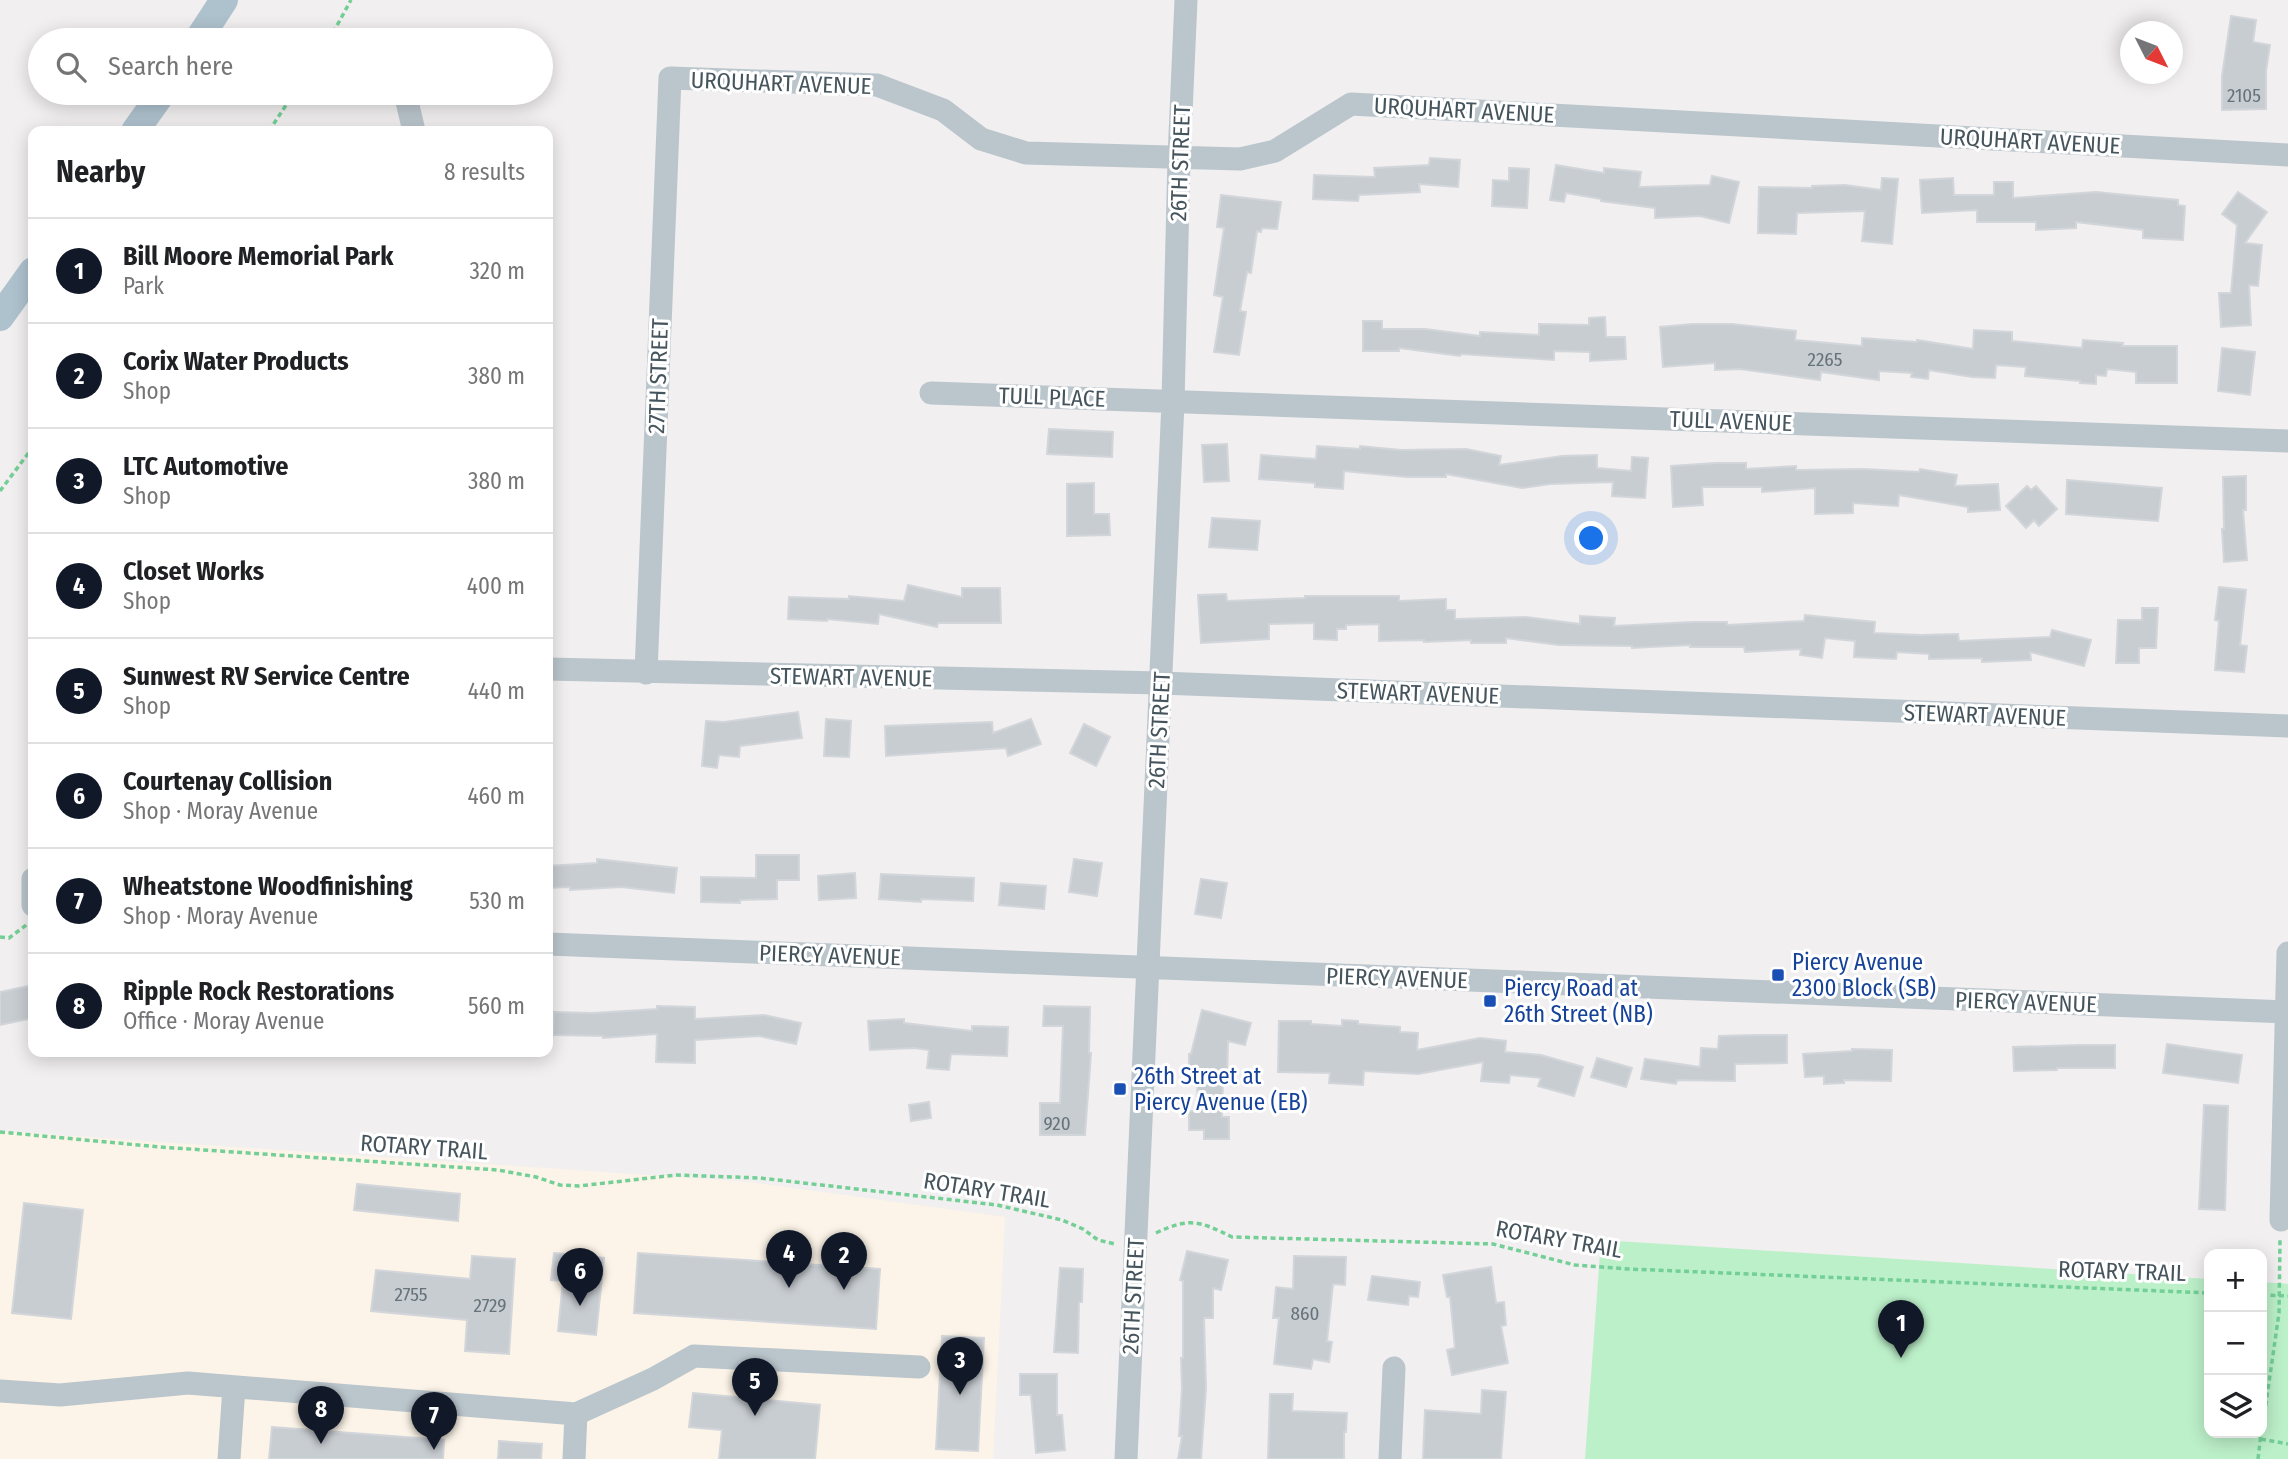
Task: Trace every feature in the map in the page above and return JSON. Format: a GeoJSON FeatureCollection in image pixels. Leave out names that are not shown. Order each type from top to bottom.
{"type":"FeatureCollection","features":[{"type":"Feature","properties":{"kind":"main road"},"geometry":{"type":"LineString","coordinates":[[206,28],[225,0]]}},
{"type":"Feature","properties":{"kind":"main road"},"geometry":{"type":"LineString","coordinates":[[139,126],[153,105]]}},
{"type":"Feature","properties":{"kind":"main road"},"geometry":{"type":"LineString","coordinates":[[0,317],[28,278]]}},
{"type":"Feature","properties":{"kind":"street","name":"26TH STREET"},"geometry":{"type":"LineString","coordinates":[[1126,1459],[1173,402],[1186,0]]}},
{"type":"Feature","properties":{"kind":"street","name":"URQUHART AVENUE"},"geometry":{"type":"LineString","coordinates":[[670,78],[877,85],[943,110],[981,139],[1026,153],[1240,159],[1275,151],[1351,104],[2288,155]]}},
{"type":"Feature","properties":{"kind":"street","name":"27TH STREET"},"geometry":{"type":"LineString","coordinates":[[646,673],[670,78]]}},
{"type":"Feature","properties":{"kind":"street"},"geometry":{"type":"LineString","coordinates":[[408,105],[413,126]]}},
{"type":"Feature","properties":{"kind":"street","name":"TULL PLACE"},"geometry":{"type":"LineString","coordinates":[[931,393],[1173,402]]}},
{"type":"Feature","properties":{"kind":"street","name":"TULL AVENUE"},"geometry":{"type":"LineString","coordinates":[[1173,402],[2288,441]]}},
{"type":"Feature","properties":{"kind":"street","name":"STEWART AVENUE"},"geometry":{"type":"LineString","coordinates":[[553,669],[1161,683],[2288,726]]}},
{"type":"Feature","properties":{"kind":"street","name":"PIERCY AVENUE"},"geometry":{"type":"LineString","coordinates":[[553,944],[2287,1012]]}},
{"type":"Feature","properties":{"kind":"street"},"geometry":{"type":"LineString","coordinates":[[2281,1220],[2288,953]]}},
{"type":"Feature","properties":{"kind":"street"},"geometry":{"type":"LineString","coordinates":[[0,1391],[60,1395],[188,1383],[576,1414],[653,1379],[694,1356],[919,1367]]}},
{"type":"Feature","properties":{"kind":"street"},"geometry":{"type":"LineString","coordinates":[[1390,1459],[1394,1368]]}},
{"type":"Feature","properties":{"kind":"street"},"geometry":{"type":"LineString","coordinates":[[229,1459],[234,1387]]}},
{"type":"Feature","properties":{"kind":"street"},"geometry":{"type":"LineString","coordinates":[[574,1459],[576,1414]]}},
{"type":"Feature","properties":{"kind":"path"},"geometry":{"type":"LineString","coordinates":[[336,28],[351,0]]}},
{"type":"Feature","properties":{"kind":"path"},"geometry":{"type":"LineString","coordinates":[[272,126],[286,105]]}},
{"type":"Feature","properties":{"kind":"path"},"geometry":{"type":"LineString","coordinates":[[0,491],[28,454]]}},
{"type":"Feature","properties":{"kind":"path"},"geometry":{"type":"LineString","coordinates":[[0,937],[9,937],[28,924]]}},
{"type":"Feature","properties":{"kind":"path","name":"ROTARY TRAIL"},"geometry":{"type":"LineString","coordinates":[[0,1132],[160,1147],[498,1170],[536,1177],[560,1185],[579,1186],[676,1175],[761,1178],[997,1205],[1062,1220],[1083,1229],[1098,1240],[1114,1245],[1135,1243],[1171,1226],[1188,1222],[1210,1226],[1232,1237],[1493,1244],[1575,1265],[1629,1269],[2204,1293]]}},
{"type":"Feature","properties":{"kind":"path"},"geometry":{"type":"LineString","coordinates":[[2267,1397],[2279,1313],[2281,1220]]}},
{"type":"Feature","properties":{"kind":"path"},"geometry":{"type":"LineString","coordinates":[[2267,1295],[2288,1296]]}},
{"type":"Feature","properties":{"kind":"path"},"geometry":{"type":"LineString","coordinates":[[2258,1459],[2260,1439],[2288,1444]]}},
{"type":"Feature","properties":{"kind":"shaded area"},"geometry":{"type":"Polygon","coordinates":[[[0,1131],[750,1182],[1005,1217],[993,1459],[0,1459],[0,1131]]]}},
{"type":"Feature","properties":{"kind":"green space"},"geometry":{"type":"Polygon","coordinates":[[[1601,1240],[2204,1279],[2204,1438],[2267,1438],[2267,1282],[2288,1284],[2288,1459],[1585,1459],[1601,1240]]]}},
{"type":"Feature","properties":{"kind":"building"},"geometry":{"type":"Polygon","coordinates":[[[2231,16],[2256,20],[2253,42],[2270,45],[2266,71],[2266,109],[2222,110],[2222,76],[2231,16]]]}},
{"type":"Feature","properties":{"kind":"building"},"geometry":{"type":"Polygon","coordinates":[[[1430,158],[1460,160],[1458,187],[1419,184],[1420,192],[1359,195],[1358,201],[1313,199],[1314,175],[1375,177],[1374,168],[1429,165],[1430,158]]]}},
{"type":"Feature","properties":{"kind":"building"},"geometry":{"type":"Polygon","coordinates":[[[1556,165],[1604,173],[1604,168],[1641,172],[1639,187],[1710,185],[1712,176],[1739,182],[1729,223],[1700,216],[1655,218],[1655,208],[1566,193],[1564,202],[1550,200],[1556,165]]]}},
{"type":"Feature","properties":{"kind":"building"},"geometry":{"type":"Polygon","coordinates":[[[1509,168],[1529,169],[1527,208],[1492,206],[1493,180],[1509,181],[1509,168]]]}},
{"type":"Feature","properties":{"kind":"building"},"geometry":{"type":"Polygon","coordinates":[[[1882,178],[1898,179],[1892,244],[1862,241],[1865,211],[1797,213],[1796,234],[1758,233],[1759,187],[1812,188],[1845,185],[1881,190],[1882,178]]]}},
{"type":"Feature","properties":{"kind":"building"},"geometry":{"type":"Polygon","coordinates":[[[1953,178],[1954,195],[1994,195],[1994,182],[2013,182],[2013,198],[2096,192],[2178,200],[2178,205],[2185,206],[2183,240],[2143,238],[2143,230],[2076,222],[2076,228],[2036,230],[2036,222],[1977,222],[1977,210],[1922,213],[1920,180],[1953,178]]]}},
{"type":"Feature","properties":{"kind":"building"},"geometry":{"type":"Polygon","coordinates":[[[2238,192],[2267,212],[2245,243],[2262,245],[2258,286],[2249,285],[2251,325],[2221,327],[2219,293],[2231,293],[2237,225],[2222,214],[2238,192]]]}},
{"type":"Feature","properties":{"kind":"building"},"geometry":{"type":"Polygon","coordinates":[[[1221,195],[1281,202],[1277,229],[1262,228],[1261,232],[1257,231],[1251,273],[1247,272],[1240,311],[1246,312],[1239,355],[1214,352],[1223,297],[1214,295],[1224,228],[1217,227],[1221,195]]]}},
{"type":"Feature","properties":{"kind":"building"},"geometry":{"type":"Polygon","coordinates":[[[1605,317],[1606,337],[1625,337],[1626,359],[1590,361],[1590,352],[1554,351],[1554,360],[1460,356],[1399,348],[1399,351],[1363,351],[1363,321],[1382,321],[1382,329],[1425,329],[1480,336],[1480,332],[1539,335],[1539,324],[1589,325],[1589,318],[1605,317]]]}},
{"type":"Feature","properties":{"kind":"building"},"geometry":{"type":"Polygon","coordinates":[[[1732,324],[1796,331],[1795,340],[1862,346],[1862,338],[1917,340],[1973,349],[1974,330],[2012,332],[2012,341],[2082,348],[2083,340],[2123,343],[2122,346],[2177,346],[2177,383],[2136,383],[2136,372],[2107,369],[2106,376],[2096,375],[2096,384],[2080,383],[2025,376],[2026,367],[1996,365],[1995,378],[1929,370],[1928,379],[1911,377],[1912,373],[1879,371],[1879,380],[1821,372],[1820,380],[1740,369],[1715,370],[1715,363],[1663,367],[1660,327],[1732,324]]]}},
{"type":"Feature","properties":{"kind":"building"},"geometry":{"type":"Polygon","coordinates":[[[2222,348],[2255,352],[2250,395],[2218,391],[2222,348]]]}},
{"type":"Feature","properties":{"kind":"building"},"geometry":{"type":"Polygon","coordinates":[[[1049,429],[1113,432],[1112,457],[1047,454],[1049,429]]]}},
{"type":"Feature","properties":{"kind":"building"},"geometry":{"type":"Polygon","coordinates":[[[1227,444],[1229,481],[1204,482],[1202,445],[1227,444]]]}},
{"type":"Feature","properties":{"kind":"building"},"geometry":{"type":"Polygon","coordinates":[[[1317,446],[1401,450],[1466,449],[1501,456],[1499,465],[1562,456],[1597,455],[1597,468],[1631,471],[1632,457],[1648,458],[1645,498],[1612,496],[1613,482],[1550,484],[1522,488],[1446,474],[1446,477],[1407,477],[1344,471],[1343,489],[1315,487],[1315,483],[1259,479],[1261,455],[1316,459],[1317,446]]]}},
{"type":"Feature","properties":{"kind":"building"},"geometry":{"type":"Polygon","coordinates":[[[1746,463],[1746,469],[1796,466],[1796,470],[1864,469],[1919,472],[1920,469],[1957,475],[1955,486],[1998,484],[2000,510],[1968,512],[1968,507],[1899,495],[1898,506],[1853,503],[1853,513],[1815,514],[1815,488],[1762,492],[1762,487],[1702,487],[1703,505],[1673,507],[1671,466],[1746,463]]]}},
{"type":"Feature","properties":{"kind":"building"},"geometry":{"type":"Polygon","coordinates":[[[2246,476],[2246,510],[2243,510],[2247,560],[2224,562],[2223,477],[2246,476]]]}},
{"type":"Feature","properties":{"kind":"building"},"geometry":{"type":"Polygon","coordinates":[[[2067,480],[2162,488],[2158,521],[2066,514],[2067,480]]]}},
{"type":"Feature","properties":{"kind":"building"},"geometry":{"type":"Polygon","coordinates":[[[1094,483],[1094,514],[1109,514],[1110,535],[1067,536],[1067,484],[1094,483]]]}},
{"type":"Feature","properties":{"kind":"building"},"geometry":{"type":"Polygon","coordinates":[[[2027,486],[2031,490],[2036,486],[2057,509],[2039,526],[2034,520],[2026,528],[2006,506],[2027,486]]]}},
{"type":"Feature","properties":{"kind":"building"},"geometry":{"type":"Polygon","coordinates":[[[1212,518],[1260,521],[1257,550],[1209,547],[1212,518]]]}},
{"type":"Feature","properties":{"kind":"building"},"geometry":{"type":"Polygon","coordinates":[[[908,585],[962,597],[962,588],[1000,588],[1001,623],[938,623],[937,627],[879,614],[878,624],[827,619],[788,619],[789,597],[849,599],[849,596],[904,601],[908,585]]]}},
{"type":"Feature","properties":{"kind":"building"},"geometry":{"type":"Polygon","coordinates":[[[2219,587],[2246,590],[2240,645],[2247,646],[2244,672],[2215,670],[2219,621],[2215,620],[2219,587]]]}},
{"type":"Feature","properties":{"kind":"building"},"geometry":{"type":"Polygon","coordinates":[[[1226,594],[1227,601],[1305,596],[1399,596],[1399,601],[1446,599],[1446,610],[1455,610],[1455,619],[1526,617],[1580,624],[1580,616],[1615,618],[1614,626],[1693,622],[1727,622],[1727,625],[1804,621],[1805,615],[1875,622],[1874,633],[1958,634],[1959,641],[2050,637],[2052,630],[2091,640],[2084,666],[2030,652],[2031,660],[1982,662],[1982,658],[1929,659],[1929,654],[1897,652],[1896,659],[1854,657],[1855,641],[1825,638],[1822,658],[1800,655],[1801,649],[1745,652],[1744,647],[1690,645],[1632,648],[1559,645],[1506,638],[1506,643],[1471,643],[1471,640],[1379,641],[1379,624],[1346,625],[1346,629],[1337,629],[1337,640],[1314,639],[1314,623],[1269,624],[1269,639],[1201,643],[1198,595],[1226,594]]]}},
{"type":"Feature","properties":{"kind":"building"},"geometry":{"type":"Polygon","coordinates":[[[2142,608],[2158,608],[2156,648],[2139,648],[2139,663],[2116,663],[2118,620],[2142,620],[2142,608]]]}},
{"type":"Feature","properties":{"kind":"building"},"geometry":{"type":"Polygon","coordinates":[[[798,712],[802,738],[740,746],[739,757],[719,755],[717,768],[702,766],[706,721],[724,722],[798,712]]]}},
{"type":"Feature","properties":{"kind":"building"},"geometry":{"type":"Polygon","coordinates":[[[826,719],[851,721],[849,757],[824,756],[826,719]]]}},
{"type":"Feature","properties":{"kind":"building"},"geometry":{"type":"Polygon","coordinates":[[[1031,719],[1041,744],[1008,756],[1006,748],[886,756],[885,726],[992,722],[993,733],[1031,719]]]}},
{"type":"Feature","properties":{"kind":"building"},"geometry":{"type":"Polygon","coordinates":[[[1084,724],[1110,737],[1096,766],[1070,753],[1084,724]]]}},
{"type":"Feature","properties":{"kind":"building"},"geometry":{"type":"Polygon","coordinates":[[[756,855],[799,855],[799,880],[777,880],[777,899],[740,900],[740,903],[701,902],[701,877],[756,878],[756,855]]]}},
{"type":"Feature","properties":{"kind":"building"},"geometry":{"type":"Polygon","coordinates":[[[597,859],[677,868],[674,893],[621,887],[570,890],[570,887],[553,888],[553,866],[597,863],[597,859]]]}},
{"type":"Feature","properties":{"kind":"building"},"geometry":{"type":"Polygon","coordinates":[[[1074,859],[1102,863],[1097,896],[1069,892],[1074,859]]]}},
{"type":"Feature","properties":{"kind":"building"},"geometry":{"type":"Polygon","coordinates":[[[855,873],[856,898],[819,900],[818,876],[855,873]]]}},
{"type":"Feature","properties":{"kind":"building"},"geometry":{"type":"Polygon","coordinates":[[[881,874],[974,878],[973,901],[921,899],[921,902],[879,899],[881,874]]]}},
{"type":"Feature","properties":{"kind":"building"},"geometry":{"type":"Polygon","coordinates":[[[1201,879],[1227,883],[1221,918],[1195,914],[1201,879]]]}},
{"type":"Feature","properties":{"kind":"building"},"geometry":{"type":"Polygon","coordinates":[[[1001,883],[1046,886],[1044,909],[999,905],[1001,883]]]}},
{"type":"Feature","properties":{"kind":"building"},"geometry":{"type":"Polygon","coordinates":[[[28,986],[28,1019],[0,1025],[0,992],[28,986]]]}},
{"type":"Feature","properties":{"kind":"building"},"geometry":{"type":"Polygon","coordinates":[[[657,1006],[695,1007],[695,1019],[764,1015],[801,1023],[796,1044],[759,1036],[695,1040],[695,1063],[656,1062],[657,1034],[603,1038],[553,1035],[554,1012],[593,1013],[657,1009],[657,1006]]]}},
{"type":"Feature","properties":{"kind":"building"},"geometry":{"type":"Polygon","coordinates":[[[1044,1006],[1090,1007],[1091,1053],[1085,1135],[1040,1135],[1040,1103],[1060,1103],[1063,1026],[1043,1026],[1044,1006]]]}},
{"type":"Feature","properties":{"kind":"building"},"geometry":{"type":"Polygon","coordinates":[[[1202,1010],[1251,1023],[1245,1045],[1228,1041],[1222,1117],[1229,1117],[1229,1139],[1204,1139],[1204,1130],[1189,1130],[1189,1111],[1198,1111],[1197,1079],[1189,1079],[1189,1054],[1202,1010]]]}},
{"type":"Feature","properties":{"kind":"building"},"geometry":{"type":"Polygon","coordinates":[[[904,1019],[904,1023],[972,1031],[972,1026],[1008,1027],[1007,1056],[951,1054],[949,1070],[927,1068],[929,1050],[870,1050],[868,1021],[904,1019]]]}},
{"type":"Feature","properties":{"kind":"building"},"geometry":{"type":"Polygon","coordinates":[[[1342,1020],[1400,1027],[1400,1032],[1418,1033],[1417,1050],[1480,1038],[1506,1041],[1505,1052],[1541,1055],[1583,1067],[1574,1096],[1538,1086],[1541,1078],[1510,1075],[1509,1083],[1481,1081],[1483,1062],[1418,1074],[1364,1071],[1363,1085],[1329,1083],[1330,1073],[1278,1072],[1279,1021],[1311,1021],[1311,1024],[1342,1026],[1342,1020]]]}},
{"type":"Feature","properties":{"kind":"building"},"geometry":{"type":"Polygon","coordinates":[[[1787,1035],[1787,1063],[1735,1064],[1735,1081],[1677,1080],[1676,1084],[1641,1079],[1645,1059],[1700,1067],[1701,1048],[1718,1049],[1719,1036],[1787,1035]]]}},
{"type":"Feature","properties":{"kind":"building"},"geometry":{"type":"Polygon","coordinates":[[[2167,1044],[2242,1055],[2238,1083],[2163,1073],[2167,1044]]]}},
{"type":"Feature","properties":{"kind":"building"},"geometry":{"type":"Polygon","coordinates":[[[2115,1045],[2115,1068],[2014,1071],[2013,1047],[2115,1045]]]}},
{"type":"Feature","properties":{"kind":"building"},"geometry":{"type":"Polygon","coordinates":[[[1852,1049],[1892,1050],[1891,1081],[1844,1080],[1844,1083],[1824,1084],[1824,1076],[1805,1077],[1803,1054],[1852,1049]]]}},
{"type":"Feature","properties":{"kind":"building"},"geometry":{"type":"Polygon","coordinates":[[[1597,1058],[1632,1068],[1626,1087],[1591,1077],[1597,1058]]]}},
{"type":"Feature","properties":{"kind":"building"},"geometry":{"type":"Polygon","coordinates":[[[929,1102],[931,1118],[911,1121],[909,1105],[929,1102]]]}},
{"type":"Feature","properties":{"kind":"building"},"geometry":{"type":"Polygon","coordinates":[[[2204,1105],[2228,1106],[2225,1210],[2199,1209],[2204,1105]]]}},
{"type":"Feature","properties":{"kind":"building"},"geometry":{"type":"Polygon","coordinates":[[[357,1184],[460,1194],[458,1221],[354,1210],[357,1184]]]}},
{"type":"Feature","properties":{"kind":"building"},"geometry":{"type":"Polygon","coordinates":[[[24,1203],[83,1210],[71,1319],[12,1313],[24,1203]]]}},
{"type":"Feature","properties":{"kind":"building"},"geometry":{"type":"Polygon","coordinates":[[[1187,1251],[1228,1260],[1221,1290],[1213,1288],[1213,1318],[1204,1318],[1206,1388],[1201,1459],[1178,1459],[1182,1436],[1179,1436],[1183,1358],[1183,1281],[1180,1280],[1187,1251]]]}},
{"type":"Feature","properties":{"kind":"building"},"geometry":{"type":"Polygon","coordinates":[[[554,1253],[604,1258],[596,1335],[558,1331],[563,1281],[551,1280],[554,1253]]]}},
{"type":"Feature","properties":{"kind":"building"},"geometry":{"type":"Polygon","coordinates":[[[638,1253],[880,1269],[876,1329],[634,1313],[638,1253]]]}},
{"type":"Feature","properties":{"kind":"building"},"geometry":{"type":"Polygon","coordinates":[[[472,1256],[515,1259],[509,1354],[465,1351],[467,1320],[371,1311],[376,1270],[470,1279],[472,1256]]]}},
{"type":"Feature","properties":{"kind":"building"},"geometry":{"type":"Polygon","coordinates":[[[1294,1256],[1346,1257],[1345,1285],[1333,1284],[1327,1341],[1332,1342],[1329,1362],[1313,1359],[1311,1369],[1274,1364],[1279,1318],[1273,1318],[1276,1287],[1293,1289],[1294,1256]]]}},
{"type":"Feature","properties":{"kind":"building"},"geometry":{"type":"Polygon","coordinates":[[[1491,1267],[1496,1303],[1504,1302],[1506,1325],[1501,1326],[1508,1363],[1452,1375],[1447,1350],[1455,1348],[1450,1297],[1447,1297],[1443,1275],[1491,1267]]]}},
{"type":"Feature","properties":{"kind":"building"},"geometry":{"type":"Polygon","coordinates":[[[1060,1268],[1083,1269],[1078,1353],[1054,1352],[1060,1268]]]}},
{"type":"Feature","properties":{"kind":"building"},"geometry":{"type":"Polygon","coordinates":[[[1372,1276],[1420,1282],[1418,1297],[1409,1296],[1408,1305],[1368,1300],[1372,1276]]]}},
{"type":"Feature","properties":{"kind":"building"},"geometry":{"type":"Polygon","coordinates":[[[942,1336],[984,1338],[978,1451],[936,1449],[942,1336]]]}},
{"type":"Feature","properties":{"kind":"building"},"geometry":{"type":"Polygon","coordinates":[[[1020,1374],[1057,1374],[1057,1415],[1062,1415],[1065,1450],[1036,1453],[1031,1395],[1020,1395],[1020,1374]]]}},
{"type":"Feature","properties":{"kind":"building"},"geometry":{"type":"Polygon","coordinates":[[[1482,1390],[1506,1392],[1501,1459],[1423,1459],[1425,1410],[1481,1414],[1482,1390]]]}},
{"type":"Feature","properties":{"kind":"building"},"geometry":{"type":"Polygon","coordinates":[[[693,1393],[820,1405],[815,1459],[719,1459],[722,1430],[689,1427],[693,1393]]]}},
{"type":"Feature","properties":{"kind":"building"},"geometry":{"type":"Polygon","coordinates":[[[1270,1394],[1293,1394],[1292,1411],[1347,1413],[1344,1459],[1268,1459],[1270,1394]]]}},
{"type":"Feature","properties":{"kind":"building"},"geometry":{"type":"Polygon","coordinates":[[[272,1427],[444,1440],[443,1459],[269,1459],[272,1427]]]}},
{"type":"Feature","properties":{"kind":"building"},"geometry":{"type":"Polygon","coordinates":[[[499,1441],[542,1444],[541,1459],[498,1459],[499,1441]]]}},
{"type":"Feature","properties":{"kind":"place","name":"Piercy Avenue 2300 Block (SB)"},"geometry":{"type":"Point","coordinates":[1778,975]}},
{"type":"Feature","properties":{"kind":"place","name":"Piercy Road at 26th Street (NB)"},"geometry":{"type":"Point","coordinates":[1490,1001]}},
{"type":"Feature","properties":{"kind":"place","name":"26th Street at Piercy Avenue (EB)"},"geometry":{"type":"Point","coordinates":[1120,1089]}},
{"type":"Feature","properties":{"kind":"place","name":"Closet Works"},"geometry":{"type":"Point","coordinates":[789,1288]}},
{"type":"Feature","properties":{"kind":"place","name":"Corix Water Products"},"geometry":{"type":"Point","coordinates":[844,1290]}},
{"type":"Feature","properties":{"kind":"place","name":"Courtenay Collision"},"geometry":{"type":"Point","coordinates":[580,1306]}},
{"type":"Feature","properties":{"kind":"place","name":"Bill Moore Memorial Park"},"geometry":{"type":"Point","coordinates":[1901,1358]}},
{"type":"Feature","properties":{"kind":"place","name":"LTC Automotive"},"geometry":{"type":"Point","coordinates":[960,1395]}},
{"type":"Feature","properties":{"kind":"place","name":"Sunwest RV Service Centre"},"geometry":{"type":"Point","coordinates":[755,1416]}},
{"type":"Feature","properties":{"kind":"place","name":"Ripple Rock Restorations"},"geometry":{"type":"Point","coordinates":[321,1444]}},
{"type":"Feature","properties":{"kind":"place","name":"Wheatstone Woodfinishing"},"geometry":{"type":"Point","coordinates":[434,1450]}}]}
